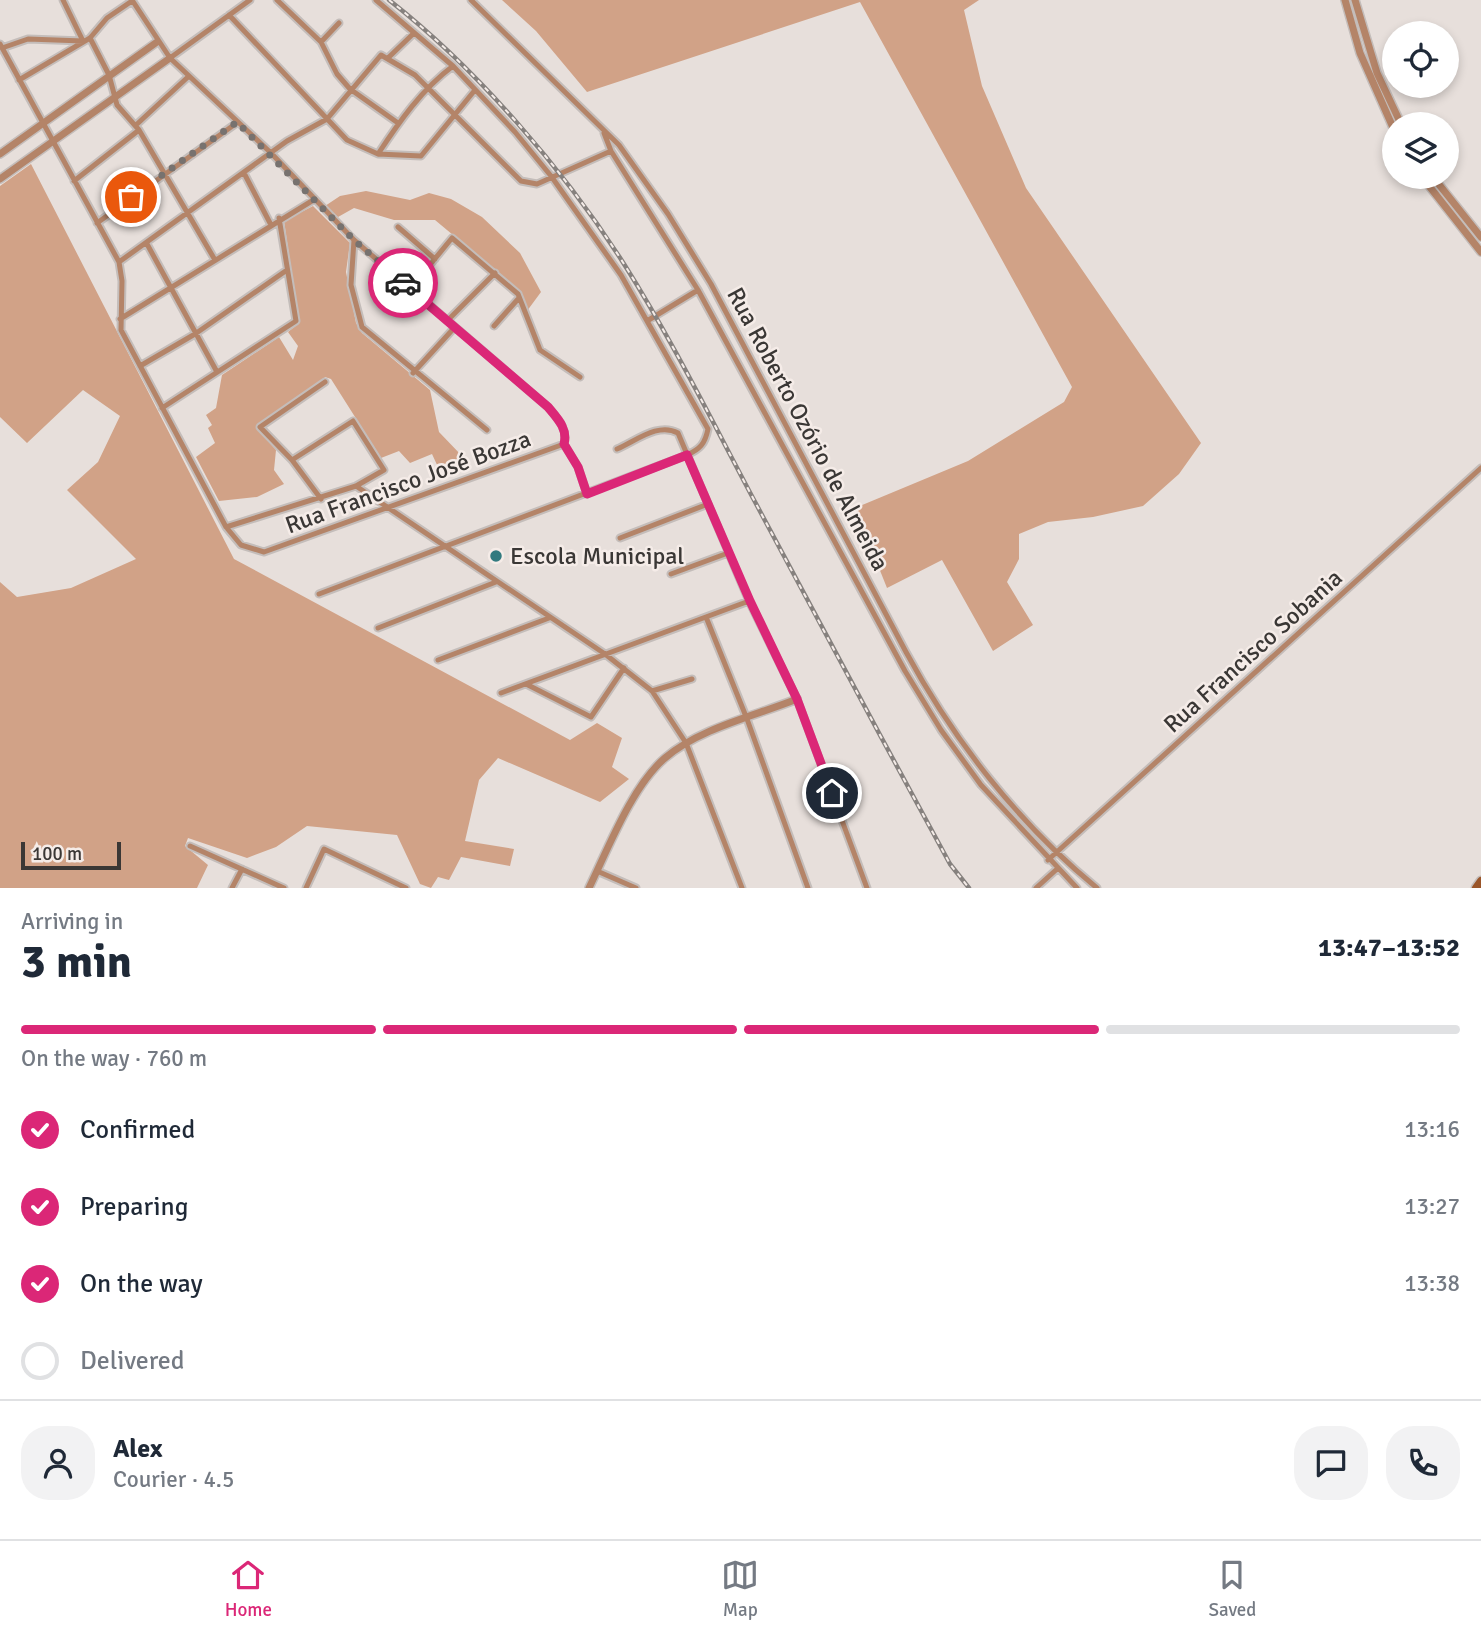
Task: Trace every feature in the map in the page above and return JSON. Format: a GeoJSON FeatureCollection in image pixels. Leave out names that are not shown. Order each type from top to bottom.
{"type":"FeatureCollection","features":[{"type":"Feature","properties":{"kind":"main road"},"geometry":{"type":"LineString","coordinates":[[1476,888],[1481,881]]}},
{"type":"Feature","properties":{"kind":"street"},"geometry":{"type":"LineString","coordinates":[[62,0],[83,41]]}},
{"type":"Feature","properties":{"kind":"street"},"geometry":{"type":"LineString","coordinates":[[0,179],[250,0]]}},
{"type":"Feature","properties":{"kind":"street"},"geometry":{"type":"LineString","coordinates":[[277,0],[321,42],[337,74],[350,89],[398,123]]}},
{"type":"Feature","properties":{"kind":"street"},"geometry":{"type":"LineString","coordinates":[[319,594],[687,455],[698,450],[706,440],[708,429],[621,275],[551,176],[453,66],[376,0]]}},
{"type":"Feature","properties":{"kind":"street","name":"Rua Roberto Ozório de Almeida"},"geometry":{"type":"LineString","coordinates":[[471,0],[628,156],[685,240],[926,687],[990,779],[1056,853],[1097,888]]}},
{"type":"Feature","properties":{"kind":"street"},"geometry":{"type":"LineString","coordinates":[[1345,0],[1360,53],[1386,112]]}},
{"type":"Feature","properties":{"kind":"street"},"geometry":{"type":"LineString","coordinates":[[1355,0],[1377,73],[1395,112]]}},
{"type":"Feature","properties":{"kind":"street"},"geometry":{"type":"LineString","coordinates":[[19,80],[90,38],[107,18],[132,1],[170,58],[271,153],[354,240],[548,407],[561,423],[566,436],[564,444],[578,467],[587,494]]}},
{"type":"Feature","properties":{"kind":"street"},"geometry":{"type":"LineString","coordinates":[[229,15],[347,140],[378,154],[421,156],[475,90]]}},
{"type":"Feature","properties":{"kind":"street"},"geometry":{"type":"LineString","coordinates":[[321,42],[339,23]]}},
{"type":"Feature","properties":{"kind":"street"},"geometry":{"type":"LineString","coordinates":[[388,57],[414,33]]}},
{"type":"Feature","properties":{"kind":"street"},"geometry":{"type":"LineString","coordinates":[[90,38],[109,75],[114,97],[138,128],[165,171],[215,260]]}},
{"type":"Feature","properties":{"kind":"street"},"geometry":{"type":"LineString","coordinates":[[83,41],[29,39],[1,46],[119,262],[123,300],[121,330],[226,527],[321,499],[356,486],[384,470],[353,421],[292,460]]}},
{"type":"Feature","properties":{"kind":"street"},"geometry":{"type":"LineString","coordinates":[[0,154],[157,41]]}},
{"type":"Feature","properties":{"kind":"street"},"geometry":{"type":"LineString","coordinates":[[119,262],[190,214],[271,153],[327,119],[379,56],[388,57],[429,88],[521,181],[537,184],[611,151]]}},
{"type":"Feature","properties":{"kind":"street"},"geometry":{"type":"LineString","coordinates":[[378,154],[398,123],[453,66]]}},
{"type":"Feature","properties":{"kind":"street"},"geometry":{"type":"LineString","coordinates":[[74,181],[138,128],[189,76]]}},
{"type":"Feature","properties":{"kind":"street"},"geometry":{"type":"LineString","coordinates":[[97,223],[165,171],[237,122]]}},
{"type":"Feature","properties":{"kind":"street"},"geometry":{"type":"LineString","coordinates":[[603,130],[611,151],[698,290],[905,671],[940,730],[981,785],[1048,860],[1077,888]]}},
{"type":"Feature","properties":{"kind":"street"},"geometry":{"type":"LineString","coordinates":[[244,173],[270,223]]}},
{"type":"Feature","properties":{"kind":"street"},"geometry":{"type":"LineString","coordinates":[[1431,189],[1481,252]]}},
{"type":"Feature","properties":{"kind":"street"},"geometry":{"type":"LineString","coordinates":[[1443,189],[1481,237]]}},
{"type":"Feature","properties":{"kind":"street"},"geometry":{"type":"LineString","coordinates":[[120,319],[270,223],[315,199]]}},
{"type":"Feature","properties":{"kind":"street"},"geometry":{"type":"LineString","coordinates":[[162,408],[296,321],[279,218]]}},
{"type":"Feature","properties":{"kind":"street"},"geometry":{"type":"LineString","coordinates":[[398,227],[435,259]]}},
{"type":"Feature","properties":{"kind":"street"},"geometry":{"type":"LineString","coordinates":[[410,289],[452,238],[495,273],[519,298],[540,350],[580,377]]}},
{"type":"Feature","properties":{"kind":"street"},"geometry":{"type":"LineString","coordinates":[[354,240],[351,285],[362,327],[414,373],[486,430]]}},
{"type":"Feature","properties":{"kind":"street"},"geometry":{"type":"LineString","coordinates":[[147,244],[217,372]]}},
{"type":"Feature","properties":{"kind":"street"},"geometry":{"type":"LineString","coordinates":[[140,366],[195,334],[288,270]]}},
{"type":"Feature","properties":{"kind":"street"},"geometry":{"type":"LineString","coordinates":[[448,320],[495,273]]}},
{"type":"Feature","properties":{"kind":"street"},"geometry":{"type":"LineString","coordinates":[[647,321],[698,290]]}},
{"type":"Feature","properties":{"kind":"street"},"geometry":{"type":"LineString","coordinates":[[494,326],[519,298]]}},
{"type":"Feature","properties":{"kind":"street"},"geometry":{"type":"LineString","coordinates":[[414,373],[455,327]]}},
{"type":"Feature","properties":{"kind":"street"},"geometry":{"type":"LineString","coordinates":[[321,499],[292,460],[260,427],[325,382]]}},
{"type":"Feature","properties":{"kind":"street"},"geometry":{"type":"LineString","coordinates":[[617,449],[642,439],[657,429],[669,428],[678,433],[728,553],[797,699],[867,888]]}},
{"type":"Feature","properties":{"kind":"street","name":"Rua Francisco José Bozza"},"geometry":{"type":"LineString","coordinates":[[226,527],[241,545],[264,552],[564,444]]}},
{"type":"Feature","properties":{"kind":"street","name":"Rua Francisco Sobania"},"geometry":{"type":"LineString","coordinates":[[1048,860],[1481,468]]}},
{"type":"Feature","properties":{"kind":"street"},"geometry":{"type":"LineString","coordinates":[[356,486],[605,654],[652,691],[686,743],[742,888]]}},
{"type":"Feature","properties":{"kind":"street"},"geometry":{"type":"LineString","coordinates":[[816,505],[826,501]]}},
{"type":"Feature","properties":{"kind":"street"},"geometry":{"type":"LineString","coordinates":[[620,538],[708,505]]}},
{"type":"Feature","properties":{"kind":"street"},"geometry":{"type":"LineString","coordinates":[[831,534],[841,529]]}},
{"type":"Feature","properties":{"kind":"street"},"geometry":{"type":"LineString","coordinates":[[671,574],[728,553]]}},
{"type":"Feature","properties":{"kind":"street"},"geometry":{"type":"LineString","coordinates":[[378,628],[496,582]]}},
{"type":"Feature","properties":{"kind":"street"},"geometry":{"type":"LineString","coordinates":[[501,693],[750,601]]}},
{"type":"Feature","properties":{"kind":"street"},"geometry":{"type":"LineString","coordinates":[[706,617],[747,719],[808,888]]}},
{"type":"Feature","properties":{"kind":"street"},"geometry":{"type":"LineString","coordinates":[[438,660],[550,618]]}},
{"type":"Feature","properties":{"kind":"street"},"geometry":{"type":"LineString","coordinates":[[905,671],[914,667]]}},
{"type":"Feature","properties":{"kind":"street"},"geometry":{"type":"LineString","coordinates":[[526,684],[591,717],[624,668]]}},
{"type":"Feature","properties":{"kind":"street"},"geometry":{"type":"LineString","coordinates":[[652,691],[692,680]]}},
{"type":"Feature","properties":{"kind":"street"},"geometry":{"type":"LineString","coordinates":[[917,692],[926,687]]}},
{"type":"Feature","properties":{"kind":"street"},"geometry":{"type":"LineString","coordinates":[[589,888],[650,774],[686,743],[797,699]]}},
{"type":"Feature","properties":{"kind":"street"},"geometry":{"type":"LineString","coordinates":[[940,730],[950,723]]}},
{"type":"Feature","properties":{"kind":"street"},"geometry":{"type":"LineString","coordinates":[[981,785],[990,779]]}},
{"type":"Feature","properties":{"kind":"street"},"geometry":{"type":"LineString","coordinates":[[1030,840],[1038,832]]}},
{"type":"Feature","properties":{"kind":"street"},"geometry":{"type":"LineString","coordinates":[[190,846],[284,888]]}},
{"type":"Feature","properties":{"kind":"street"},"geometry":{"type":"LineString","coordinates":[[306,888],[324,849],[406,888]]}},
{"type":"Feature","properties":{"kind":"street"},"geometry":{"type":"LineString","coordinates":[[232,888],[242,869]]}},
{"type":"Feature","properties":{"kind":"street"},"geometry":{"type":"LineString","coordinates":[[1036,888],[1057,869]]}},
{"type":"Feature","properties":{"kind":"street"},"geometry":{"type":"LineString","coordinates":[[597,871],[636,888]]}},
{"type":"Feature","properties":{"kind":"shaded area"},"geometry":{"type":"Polygon","coordinates":[[[502,0],[979,0],[964,10],[982,86],[1026,188],[1201,443],[1179,474],[1143,506],[1093,517],[1048,522],[1019,534],[1019,559],[1007,582],[1033,625],[993,651],[942,560],[887,588],[855,508],[968,461],[1064,402],[1072,387],[860,2],[587,92],[536,31],[502,0]]]}},
{"type":"Feature","properties":{"kind":"shaded area"},"geometry":{"type":"Polygon","coordinates":[[[31,164],[234,559],[570,740],[597,723],[622,738],[612,767],[629,779],[600,802],[498,758],[479,780],[465,841],[514,849],[510,866],[461,857],[449,880],[438,877],[431,888],[420,884],[397,835],[307,826],[276,847],[247,858],[188,838],[185,846],[208,865],[197,888],[0,888],[0,582],[17,597],[71,588],[136,559],[67,490],[98,462],[120,416],[83,390],[27,443],[0,417],[0,186],[31,164]]]}},
{"type":"Feature","properties":{"kind":"shaded area"},"geometry":{"type":"Polygon","coordinates":[[[366,191],[410,200],[429,193],[451,199],[482,217],[520,253],[541,292],[527,311],[519,290],[435,220],[394,220],[354,208],[338,217],[325,206],[340,196],[366,191]]]}},
{"type":"Feature","properties":{"kind":"shaded area"},"geometry":{"type":"Polygon","coordinates":[[[313,206],[350,243],[346,272],[356,323],[362,333],[430,390],[439,432],[463,457],[438,467],[432,454],[410,463],[399,451],[381,458],[331,379],[325,377],[319,386],[256,427],[276,450],[274,470],[284,484],[257,497],[219,501],[196,457],[215,443],[208,428],[212,425],[206,415],[216,408],[222,375],[279,337],[293,360],[298,346],[288,332],[299,323],[284,221],[313,206]]]}},
{"type":"Feature","properties":{"kind":"railway"},"geometry":{"type":"LineString","coordinates":[[389,0],[454,57],[517,123],[575,193],[624,264],[675,351],[950,864],[969,888]]}},
{"type":"Feature","properties":{"kind":"way so far"},"geometry":{"type":"LineString","coordinates":[[131,197],[237,122],[271,153],[354,240],[403,283]]}},
{"type":"Feature","properties":{"kind":"place","name":"Escola Municipal"},"geometry":{"type":"Point","coordinates":[496,556]}},
{"type":"Feature","properties":{"kind":"route"},"geometry":{"type":"LineString","coordinates":[[403,283],[548,407],[561,423],[566,436],[564,444],[578,467],[587,494],[687,455],[728,553],[797,699],[832,793]]}}]}
